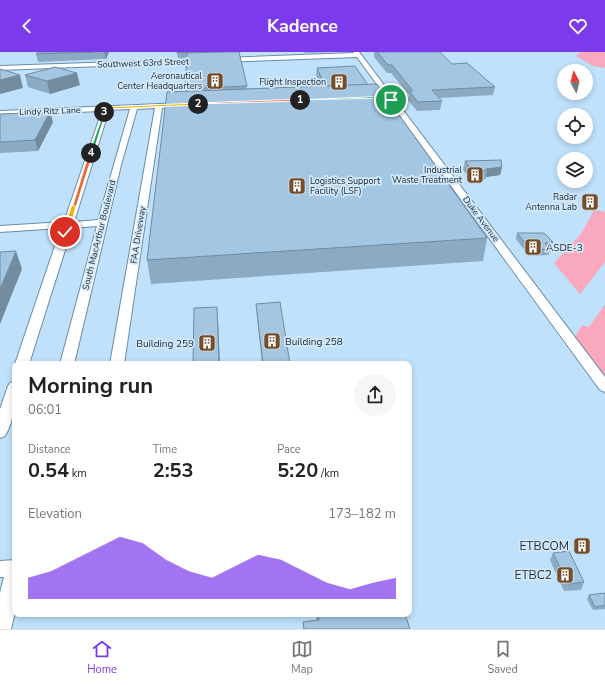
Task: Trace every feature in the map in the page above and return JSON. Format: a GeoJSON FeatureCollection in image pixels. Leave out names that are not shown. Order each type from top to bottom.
{"type":"FeatureCollection","features":[{"type":"Feature","properties":{"kind":"street"},"geometry":{"type":"LineString","coordinates":[[145,62],[147,52]]}},
{"type":"Feature","properties":{"kind":"street"},"geometry":{"type":"LineString","coordinates":[[219,60],[357,54]]}},
{"type":"Feature","properties":{"kind":"street","name":"Duke Avenue"},"geometry":{"type":"LineString","coordinates":[[357,54],[385,97],[521,272],[605,387]]}},
{"type":"Feature","properties":{"kind":"street","name":"Southwest 63rd Street"},"geometry":{"type":"LineString","coordinates":[[0,68],[211,60]]}},
{"type":"Feature","properties":{"kind":"street","name":"Lindy Ritz Lane"},"geometry":{"type":"LineString","coordinates":[[0,113],[190,105]]}},
{"type":"Feature","properties":{"kind":"street","name":"FAA Driveway"},"geometry":{"type":"LineString","coordinates":[[117,361],[159,106]]}},
{"type":"Feature","properties":{"kind":"street","name":"South MacArthur Boulevard"},"geometry":{"type":"LineString","coordinates":[[68,361],[117,165],[134,107]]}},
{"type":"Feature","properties":{"kind":"street"},"geometry":{"type":"LineString","coordinates":[[23,361],[106,108]]}},
{"type":"Feature","properties":{"kind":"street"},"geometry":{"type":"LineString","coordinates":[[0,229],[102,223]]}},
{"type":"Feature","properties":{"kind":"street"},"geometry":{"type":"LineString","coordinates":[[0,432],[12,395]]}},
{"type":"Feature","properties":{"kind":"street"},"geometry":{"type":"LineString","coordinates":[[0,569],[12,568]]}},
{"type":"Feature","properties":{"kind":"street"},"geometry":{"type":"LineString","coordinates":[[1,629],[12,583]]}},
{"type":"Feature","properties":{"kind":"shaded area"},"geometry":{"type":"Polygon","coordinates":[[[0,52],[605,52],[605,629],[0,629],[0,52]]]}},
{"type":"Feature","properties":{"kind":"shaded area"},"geometry":{"type":"Polygon","coordinates":[[[580,52],[605,52],[605,68],[593,66],[593,64],[590,64],[576,56],[580,52]]]}},
{"type":"Feature","properties":{"kind":"shaded area"},"geometry":{"type":"Polygon","coordinates":[[[594,210],[605,212],[605,262],[580,294],[554,263],[581,234],[594,210]]]}},
{"type":"Feature","properties":{"kind":"shaded area"},"geometry":{"type":"Polygon","coordinates":[[[605,304],[605,387],[572,342],[582,325],[589,327],[605,304]]]}},
{"type":"Feature","properties":{"kind":"building"},"geometry":{"type":"Polygon","coordinates":[[[38,52],[94,52],[36,54],[38,52]]]}},
{"type":"Feature","properties":{"kind":"building"},"geometry":{"type":"Polygon","coordinates":[[[239,52],[247,86],[185,89],[187,53],[239,52]]]}},
{"type":"Feature","properties":{"kind":"building"},"geometry":{"type":"Polygon","coordinates":[[[377,52],[440,52],[452,64],[467,63],[495,87],[432,90],[442,101],[418,102],[409,91],[413,91],[392,65],[388,65],[377,52]]]}},
{"type":"Feature","properties":{"kind":"building"},"geometry":{"type":"Polygon","coordinates":[[[355,66],[368,85],[322,86],[318,79],[322,79],[317,68],[355,66]]]}},
{"type":"Feature","properties":{"kind":"building"},"geometry":{"type":"Polygon","coordinates":[[[55,67],[77,73],[47,81],[25,75],[55,67]]]}},
{"type":"Feature","properties":{"kind":"building"},"geometry":{"type":"Polygon","coordinates":[[[0,69],[20,75],[0,80],[0,69]]]}},
{"type":"Feature","properties":{"kind":"building","name":"Logistics Support Facility (LSF)"},"geometry":{"type":"Polygon","coordinates":[[[377,84],[487,238],[147,260],[167,92],[377,84]]]}},
{"type":"Feature","properties":{"kind":"building"},"geometry":{"type":"Polygon","coordinates":[[[50,112],[35,140],[0,142],[0,114],[50,112]]]}},
{"type":"Feature","properties":{"kind":"building"},"geometry":{"type":"Polygon","coordinates":[[[501,160],[502,167],[472,171],[465,161],[501,160]]]}},
{"type":"Feature","properties":{"kind":"building"},"geometry":{"type":"Polygon","coordinates":[[[517,233],[544,233],[553,242],[545,243],[550,249],[531,250],[517,233]]]}},
{"type":"Feature","properties":{"kind":"building"},"geometry":{"type":"Polygon","coordinates":[[[16,251],[0,289],[0,252],[16,251]]]}},
{"type":"Feature","properties":{"kind":"building","name":"Building 258"},"geometry":{"type":"Polygon","coordinates":[[[280,302],[290,361],[263,361],[256,304],[280,302]]]}},
{"type":"Feature","properties":{"kind":"building","name":"Building 259"},"geometry":{"type":"Polygon","coordinates":[[[217,307],[219,361],[193,361],[194,308],[217,307]]]}},
{"type":"Feature","properties":{"kind":"building"},"geometry":{"type":"Polygon","coordinates":[[[569,551],[584,582],[568,584],[553,553],[569,551]]]}},
{"type":"Feature","properties":{"kind":"building"},"geometry":{"type":"Polygon","coordinates":[[[605,593],[605,605],[595,607],[589,595],[605,593]]]}},
{"type":"Feature","properties":{"kind":"building"},"geometry":{"type":"Polygon","coordinates":[[[318,617],[406,617],[410,629],[304,629],[303,622],[319,620],[318,617]]]}},
{"type":"Feature","properties":{"kind":"place","name":"Aeronautical Center Headquarters"},"geometry":{"type":"Point","coordinates":[215,81]}},
{"type":"Feature","properties":{"kind":"place","name":"Flight Inspection"},"geometry":{"type":"Point","coordinates":[339,82]}},
{"type":"Feature","properties":{"kind":"place","name":"Industrial Waste Treatment"},"geometry":{"type":"Point","coordinates":[475,175]}},
{"type":"Feature","properties":{"kind":"place","name":"Logistics Support Facility (LSF)"},"geometry":{"type":"Point","coordinates":[297,186]}},
{"type":"Feature","properties":{"kind":"place","name":"Radar Antenna Lab"},"geometry":{"type":"Point","coordinates":[590,202]}},
{"type":"Feature","properties":{"kind":"place","name":"ASDE-3"},"geometry":{"type":"Point","coordinates":[533,247]}},
{"type":"Feature","properties":{"kind":"place","name":"Building 258"},"geometry":{"type":"Point","coordinates":[272,341]}},
{"type":"Feature","properties":{"kind":"place","name":"Building 259"},"geometry":{"type":"Point","coordinates":[207,343]}},
{"type":"Feature","properties":{"kind":"place","name":"ETBCOM"},"geometry":{"type":"Point","coordinates":[582,546]}},
{"type":"Feature","properties":{"kind":"place","name":"ETBC2"},"geometry":{"type":"Point","coordinates":[565,575]}},
{"type":"Feature","properties":{"kind":"route"},"geometry":{"type":"LineString","coordinates":[[65,232],[106,108],[388,97],[391,100]]}}]}
